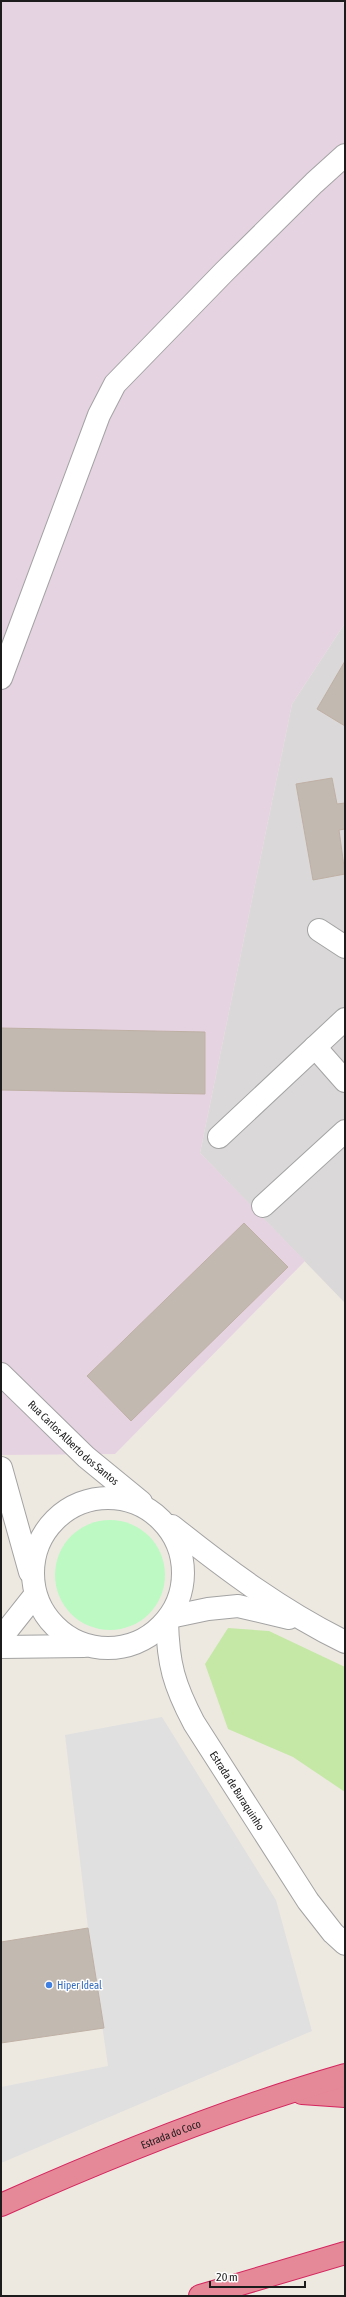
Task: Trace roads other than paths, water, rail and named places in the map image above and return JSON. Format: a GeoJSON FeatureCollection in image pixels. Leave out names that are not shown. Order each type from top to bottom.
{"type":"FeatureCollection","features":[{"type":"Feature","properties":{"kind":"highway","name":"Estrada do Coco"},"geometry":{"type":"LineString","coordinates":[[1,2205],[57,2180],[179,2131],[287,2092],[345,2075]]}},
{"type":"Feature","properties":{"kind":"highway"},"geometry":{"type":"LineString","coordinates":[[287,2092],[345,2096]]}},
{"type":"Feature","properties":{"kind":"highway"},"geometry":{"type":"LineString","coordinates":[[200,2296],[345,2253]]}},
{"type":"Feature","properties":{"kind":"street"},"geometry":{"type":"LineString","coordinates":[[1,678],[46,561],[99,415],[115,384],[235,261],[314,183],[345,155]]}},
{"type":"Feature","properties":{"kind":"street"},"geometry":{"type":"LineString","coordinates":[[320,930],[345,947]]}},
{"type":"Feature","properties":{"kind":"street"},"geometry":{"type":"LineString","coordinates":[[219,1137],[345,1019]]}},
{"type":"Feature","properties":{"kind":"street"},"geometry":{"type":"LineString","coordinates":[[315,1048],[345,1081]]}},
{"type":"Feature","properties":{"kind":"street"},"geometry":{"type":"LineString","coordinates":[[263,1206],[345,1131]]}},
{"type":"Feature","properties":{"kind":"street","name":"Rua Carlos Alberto dos Santos"},"geometry":{"type":"LineString","coordinates":[[1,1374],[86,1457],[155,1513],[258,1591],[308,1623],[345,1642]]}},
{"type":"Feature","properties":{"kind":"street"},"geometry":{"type":"LineString","coordinates":[[1,1468],[34,1588],[50,1621],[67,1636],[87,1646]]}},
{"type":"Feature","properties":{"kind":"street"},"geometry":{"type":"LineString","coordinates":[[1,1638],[34,1588],[33,1556],[42,1534],[58,1515],[78,1503],[102,1497],[127,1499],[155,1513],[174,1534],[182,1554],[184,1576],[180,1598],[169,1619],[151,1635],[131,1645],[109,1648],[87,1646],[1,1647]]}},
{"type":"Feature","properties":{"kind":"street","name":"Rua Carlos Alberto dos Santos"},"geometry":{"type":"LineString","coordinates":[[169,1619],[208,1609],[238,1606],[308,1623]]}},
{"type":"Feature","properties":{"kind":"street","name":"Estrada de Buraquinho"},"geometry":{"type":"LineString","coordinates":[[169,1619],[168,1650],[171,1670],[180,1696],[194,1723],[308,1901],[333,1933],[345,1944]]}},
{"type":"Feature","properties":{"kind":"place","name":"Hiper Ideal"},"geometry":{"type":"Point","coordinates":[49,1985]}}]}
